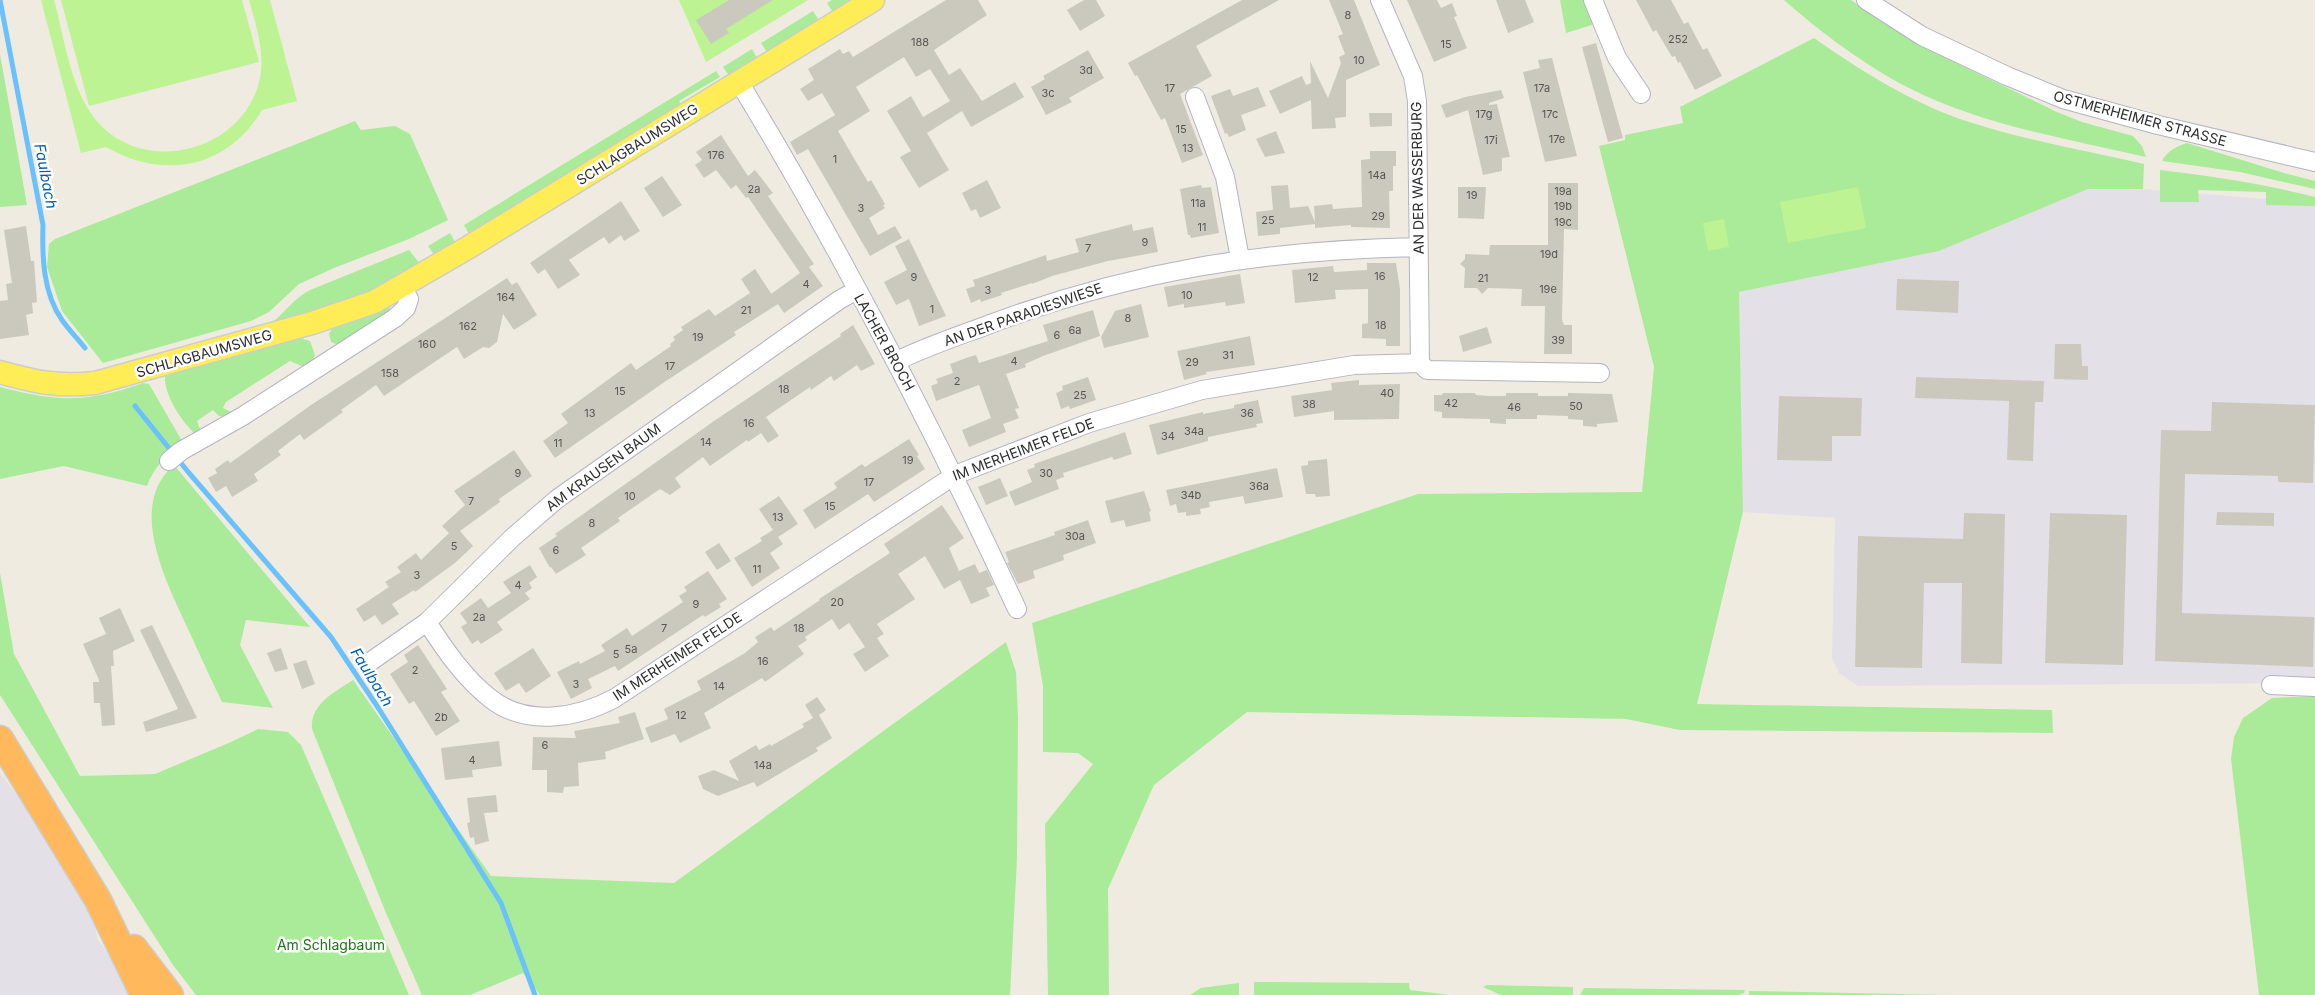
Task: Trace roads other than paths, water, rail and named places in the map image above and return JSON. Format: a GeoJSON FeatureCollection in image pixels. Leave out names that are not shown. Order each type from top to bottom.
{"type":"FeatureCollection","features":[{"type":"Feature","properties":{"kind":"highway"},"geometry":{"type":"LineString","coordinates":[[0,739],[98,900],[144,995]]}},
{"type":"Feature","properties":{"kind":"highway"},"geometry":{"type":"LineString","coordinates":[[98,900],[170,995]]}},
{"type":"Feature","properties":{"kind":"main road","name":"SCHLAGBAUMSWEG"},"geometry":{"type":"LineString","coordinates":[[0,372],[38,382],[67,386],[95,383],[343,314],[374,302],[402,287],[873,0]]}},
{"type":"Feature","properties":{"kind":"street","name":"AN DER WASSERBURG"},"geometry":{"type":"LineString","coordinates":[[1380,0],[1415,84],[1417,101],[1420,363]]}},
{"type":"Feature","properties":{"kind":"street"},"geometry":{"type":"LineString","coordinates":[[1593,0],[1617,58],[1641,94]]}},
{"type":"Feature","properties":{"kind":"street","name":"OSTMERHEIMER STRASSE"},"geometry":{"type":"LineString","coordinates":[[1866,0],[1922,36],[2007,76],[2063,99],[2158,126],[2315,162]]}},
{"type":"Feature","properties":{"kind":"street","name":"LACHER BROCH"},"geometry":{"type":"LineString","coordinates":[[739,82],[897,361],[955,475],[1017,609]]}},
{"type":"Feature","properties":{"kind":"street"},"geometry":{"type":"LineString","coordinates":[[1195,97],[1225,177],[1240,259]]}},
{"type":"Feature","properties":{"kind":"street","name":"AN DER PARADIESWIESE"},"geometry":{"type":"LineString","coordinates":[[897,361],[948,339],[1071,295],[1161,272],[1240,259],[1346,248],[1418,247]]}},
{"type":"Feature","properties":{"kind":"street"},"geometry":{"type":"LineString","coordinates":[[175,456],[243,416],[395,318],[406,308],[408,299],[402,287]]}},
{"type":"Feature","properties":{"kind":"street","name":"AM KRAUSEN BAUM"},"geometry":{"type":"LineString","coordinates":[[366,664],[427,622],[512,538],[558,499],[839,300],[857,290]]}},
{"type":"Feature","properties":{"kind":"street","name":"IM MERHEIMER FELDE"},"geometry":{"type":"LineString","coordinates":[[427,622],[473,684],[492,701],[517,712],[545,717],[571,715],[596,708],[615,698],[955,475],[1089,423],[1202,390],[1354,365],[1420,363],[1427,370],[1600,372]]}},
{"type":"Feature","properties":{"kind":"street"},"geometry":{"type":"LineString","coordinates":[[2271,685],[2315,687]]}},
{"type":"Feature","properties":{"kind":"waterway","name":"Faulbach"},"geometry":{"type":"LineString","coordinates":[[0,0],[43,225],[43,250],[47,287],[62,320],[85,348]]}},
{"type":"Feature","properties":{"kind":"waterway","name":"Faulbach"},"geometry":{"type":"LineString","coordinates":[[135,406],[189,473],[331,637],[379,709],[501,903],[535,995]]}},
{"type":"Feature","properties":{"kind":"park label","name":"Am Schlagbaum"},"geometry":{"type":"Point","coordinates":[331,944]}}]}
